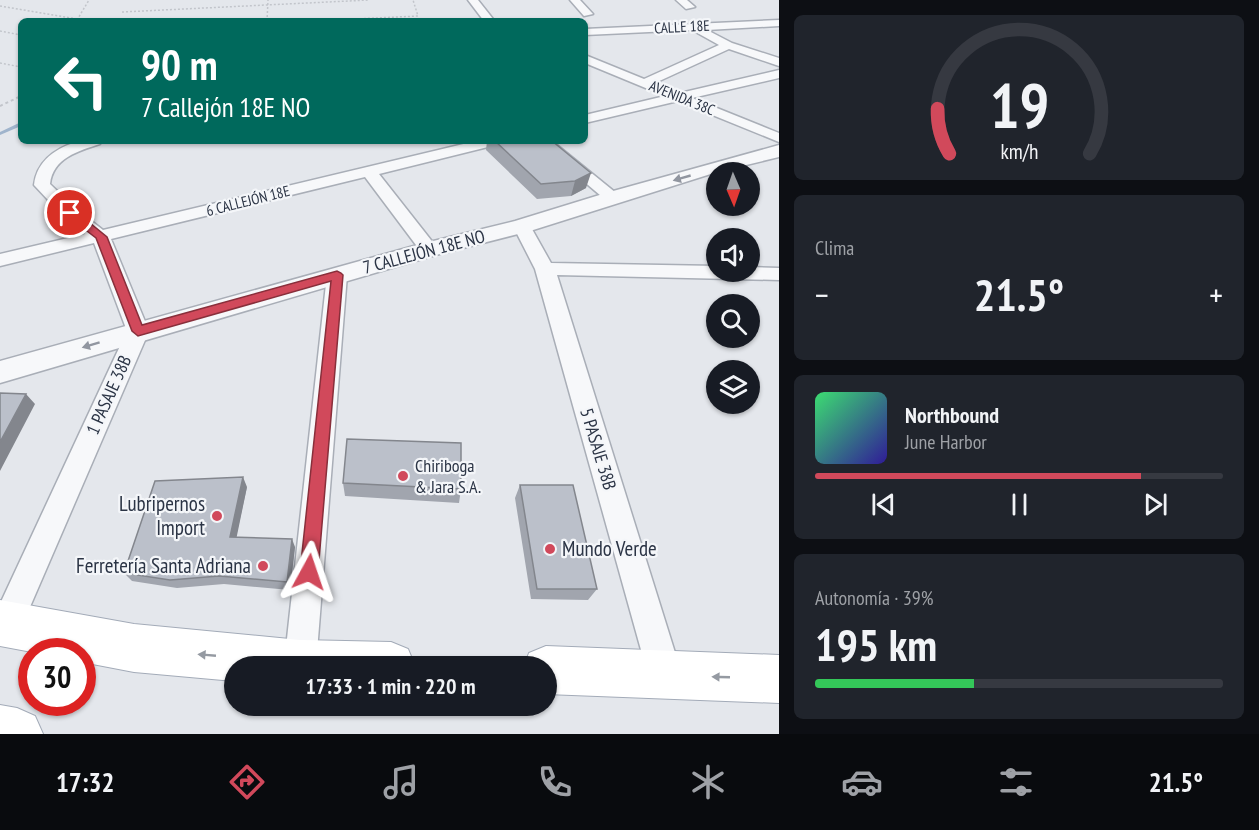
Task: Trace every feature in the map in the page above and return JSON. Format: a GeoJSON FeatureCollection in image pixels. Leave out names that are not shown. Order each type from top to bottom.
{"type":"FeatureCollection","features":[{"type":"Feature","properties":{"kind":"main road"},"geometry":{"type":"LineString","coordinates":[[3,625],[134,648],[224,657]]}},
{"type":"Feature","properties":{"kind":"main road"},"geometry":{"type":"LineString","coordinates":[[557,670],[779,679]]}},
{"type":"Feature","properties":{"kind":"main road"},"geometry":{"type":"LineString","coordinates":[[0,731],[17,734]]}},
{"type":"Feature","properties":{"kind":"street"},"geometry":{"type":"LineString","coordinates":[[473,0],[486,18]]}},
{"type":"Feature","properties":{"kind":"street"},"geometry":{"type":"LineString","coordinates":[[575,0],[588,14]]}},
{"type":"Feature","properties":{"kind":"street"},"geometry":{"type":"LineString","coordinates":[[681,0],[690,7]]}},
{"type":"Feature","properties":{"kind":"street","name":"CALLE 18E"},"geometry":{"type":"LineString","coordinates":[[588,32],[779,23]]}},
{"type":"Feature","properties":{"kind":"street"},"geometry":{"type":"LineString","coordinates":[[692,27],[728,45],[779,62]]}},
{"type":"Feature","properties":{"kind":"street"},"geometry":{"type":"LineString","coordinates":[[645,83],[728,45]]}},
{"type":"Feature","properties":{"kind":"street","name":"AVENIDA 38C"},"geometry":{"type":"LineString","coordinates":[[588,60],[779,138]]}},
{"type":"Feature","properties":{"kind":"street"},"geometry":{"type":"LineString","coordinates":[[588,118],[779,74]]}},
{"type":"Feature","properties":{"kind":"street"},"geometry":{"type":"LineString","coordinates":[[88,144],[60,155],[45,168],[42,185],[70,213],[101,237],[138,331]]}},
{"type":"Feature","properties":{"kind":"street","name":"6 CALLEJÓN 18E"},"geometry":{"type":"LineString","coordinates":[[0,260],[482,144]]}},
{"type":"Feature","properties":{"kind":"street"},"geometry":{"type":"LineString","coordinates":[[547,144],[613,197]]}},
{"type":"Feature","properties":{"kind":"street","name":"7 CALLEJÓN 18E NO"},"geometry":{"type":"LineString","coordinates":[[0,372],[429,249],[522,226],[613,197],[779,151]]}},
{"type":"Feature","properties":{"kind":"street"},"geometry":{"type":"LineString","coordinates":[[369,171],[429,249]]}},
{"type":"Feature","properties":{"kind":"street","name":"5 PASAJE 38B"},"geometry":{"type":"LineString","coordinates":[[522,226],[545,269],[666,675]]}},
{"type":"Feature","properties":{"kind":"street"},"geometry":{"type":"LineString","coordinates":[[545,269],[779,274]]}},
{"type":"Feature","properties":{"kind":"street"},"geometry":{"type":"LineString","coordinates":[[301,656],[337,275]]}},
{"type":"Feature","properties":{"kind":"street","name":"1 PASAJE 38B"},"geometry":{"type":"LineString","coordinates":[[3,625],[138,331]]}},
{"type":"Feature","properties":{"kind":"path"},"geometry":{"type":"LineString","coordinates":[[78,18],[88,0]]}},
{"type":"Feature","properties":{"kind":"path"},"geometry":{"type":"LineString","coordinates":[[267,18],[268,0]]}},
{"type":"Feature","properties":{"kind":"path"},"geometry":{"type":"LineString","coordinates":[[122,12],[369,0]]}},
{"type":"Feature","properties":{"kind":"path"},"geometry":{"type":"LineString","coordinates":[[376,18],[418,16],[413,0]]}},
{"type":"Feature","properties":{"kind":"path"},"geometry":{"type":"LineString","coordinates":[[0,6],[66,18]]}},
{"type":"Feature","properties":{"kind":"path"},"geometry":{"type":"LineString","coordinates":[[0,31],[18,34]]}},
{"type":"Feature","properties":{"kind":"path"},"geometry":{"type":"LineString","coordinates":[[0,63],[18,66]]}},
{"type":"Feature","properties":{"kind":"path"},"geometry":{"type":"LineString","coordinates":[[0,106],[18,98]]}},
{"type":"Feature","properties":{"kind":"path"},"geometry":{"type":"LineString","coordinates":[[0,101],[7,103]]}},
{"type":"Feature","properties":{"kind":"building"},"geometry":{"type":"Polygon","coordinates":[[[498,144],[556,144],[591,173],[575,181],[541,184],[498,144]]]}},
{"type":"Feature","properties":{"kind":"building"},"geometry":{"type":"Polygon","coordinates":[[[0,393],[26,394],[0,442],[0,393]]]}},
{"type":"Feature","properties":{"kind":"building","name":"Chiriboga & Jara S.A."},"geometry":{"type":"Polygon","coordinates":[[[347,439],[461,443],[461,489],[343,483],[347,439]]]}},
{"type":"Feature","properties":{"kind":"building"},"geometry":{"type":"Polygon","coordinates":[[[243,477],[230,537],[292,539],[287,582],[219,576],[170,580],[124,573],[155,481],[243,477]]]}},
{"type":"Feature","properties":{"kind":"building","name":"Mundo Verde"},"geometry":{"type":"Polygon","coordinates":[[[520,485],[573,485],[597,589],[537,589],[520,485]]]}},
{"type":"Feature","properties":{"kind":"waterway"},"geometry":{"type":"LineString","coordinates":[[0,134],[18,125]]}},
{"type":"Feature","properties":{"kind":"place","name":"Chiriboga & Jara S.A."},"geometry":{"type":"Point","coordinates":[403,476]}},
{"type":"Feature","properties":{"kind":"place","name":"Lubripernos Import"},"geometry":{"type":"Point","coordinates":[217,516]}},
{"type":"Feature","properties":{"kind":"place","name":"Mundo Verde"},"geometry":{"type":"Point","coordinates":[550,549]}},
{"type":"Feature","properties":{"kind":"place","name":"Ferretería Santa Adriana"},"geometry":{"type":"Point","coordinates":[263,566]}},
{"type":"Feature","properties":{"kind":"route"},"geometry":{"type":"LineString","coordinates":[[70,213],[101,237],[138,331],[337,275],[309,572]]}}]}
